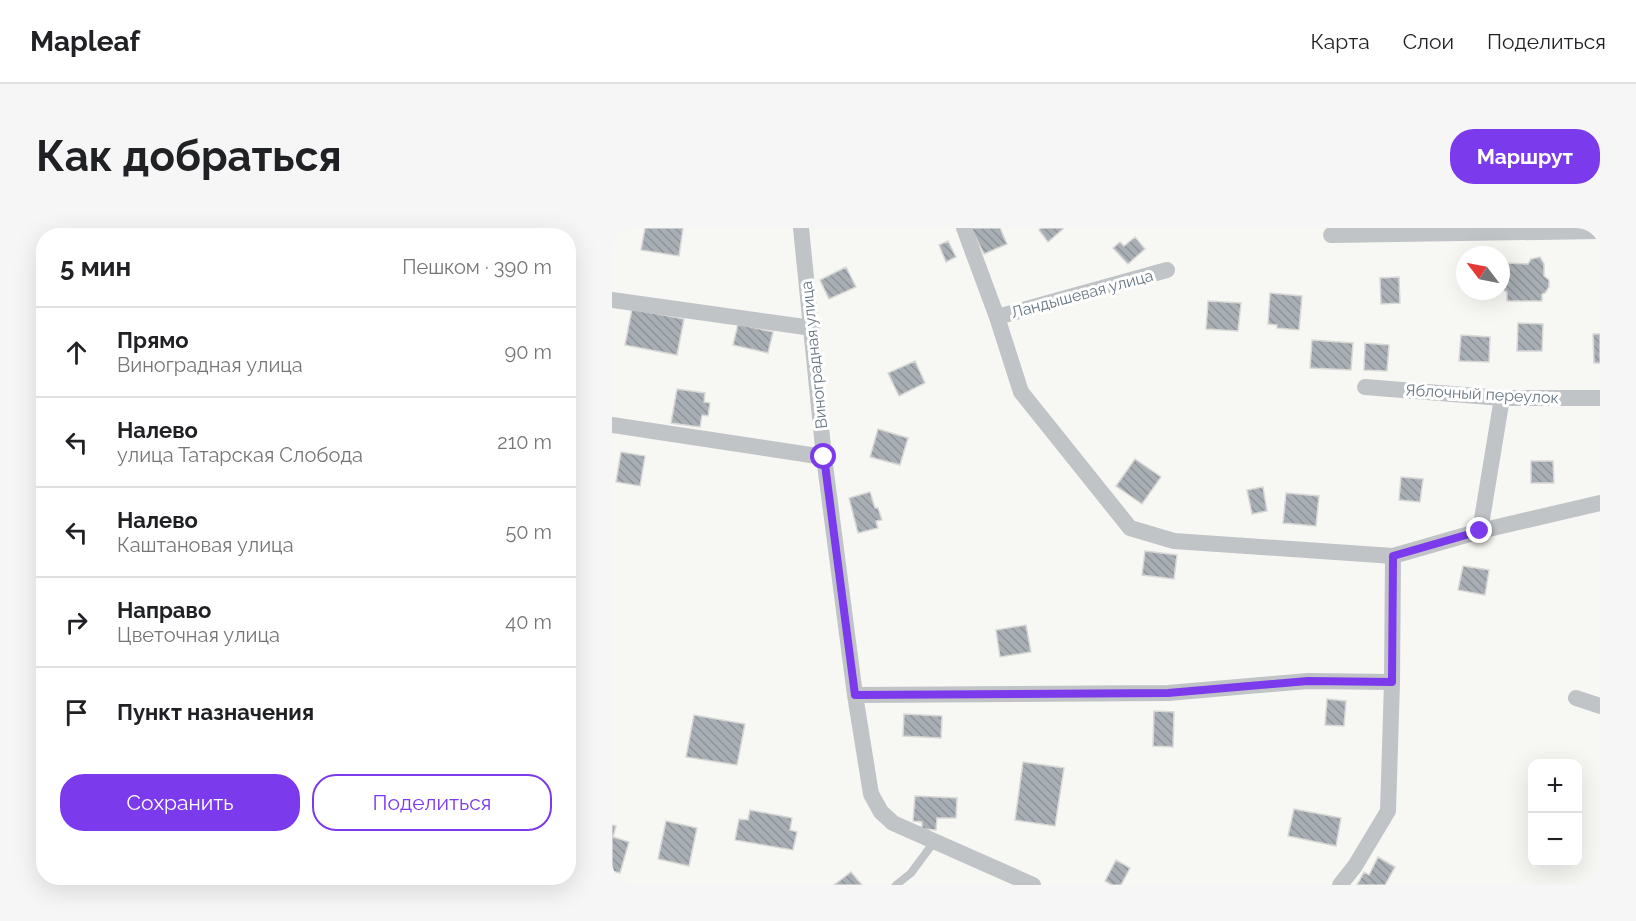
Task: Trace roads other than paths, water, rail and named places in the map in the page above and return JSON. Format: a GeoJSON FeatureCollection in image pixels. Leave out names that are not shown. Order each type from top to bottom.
{"type":"FeatureCollection","features":[{"type":"Feature","properties":{"kind":"street","name":"Виноградная улица"},"geometry":{"type":"LineString","coordinates":[[800,228],[813,328],[824,457],[855,695],[871,794],[881,812],[893,823],[1033,885]]}},
{"type":"Feature","properties":{"kind":"street"},"geometry":{"type":"LineString","coordinates":[[964,228],[997,317],[1021,392],[1130,528],[1174,541],[1393,556],[1480,531],[1600,503]]}},
{"type":"Feature","properties":{"kind":"street"},"geometry":{"type":"LineString","coordinates":[[1331,235],[1600,231]]}},
{"type":"Feature","properties":{"kind":"street","name":"Ландышевая улица"},"geometry":{"type":"LineString","coordinates":[[997,317],[1167,270]]}},
{"type":"Feature","properties":{"kind":"street"},"geometry":{"type":"LineString","coordinates":[[612,300],[813,328]]}},
{"type":"Feature","properties":{"kind":"street","name":"Яблочный переулок"},"geometry":{"type":"LineString","coordinates":[[1365,387],[1502,398],[1600,398]]}},
{"type":"Feature","properties":{"kind":"street"},"geometry":{"type":"LineString","coordinates":[[1480,531],[1502,398]]}},
{"type":"Feature","properties":{"kind":"street"},"geometry":{"type":"LineString","coordinates":[[612,425],[824,457]]}},
{"type":"Feature","properties":{"kind":"street"},"geometry":{"type":"LineString","coordinates":[[1340,885],[1355,866],[1388,811],[1393,556]]}},
{"type":"Feature","properties":{"kind":"street"},"geometry":{"type":"LineString","coordinates":[[855,695],[1168,693],[1308,681],[1392,682]]}},
{"type":"Feature","properties":{"kind":"street"},"geometry":{"type":"LineString","coordinates":[[1576,699],[1600,706]]}},
{"type":"Feature","properties":{"kind":"lane"},"geometry":{"type":"LineString","coordinates":[[896,885],[911,873],[934,842]]}}]}
